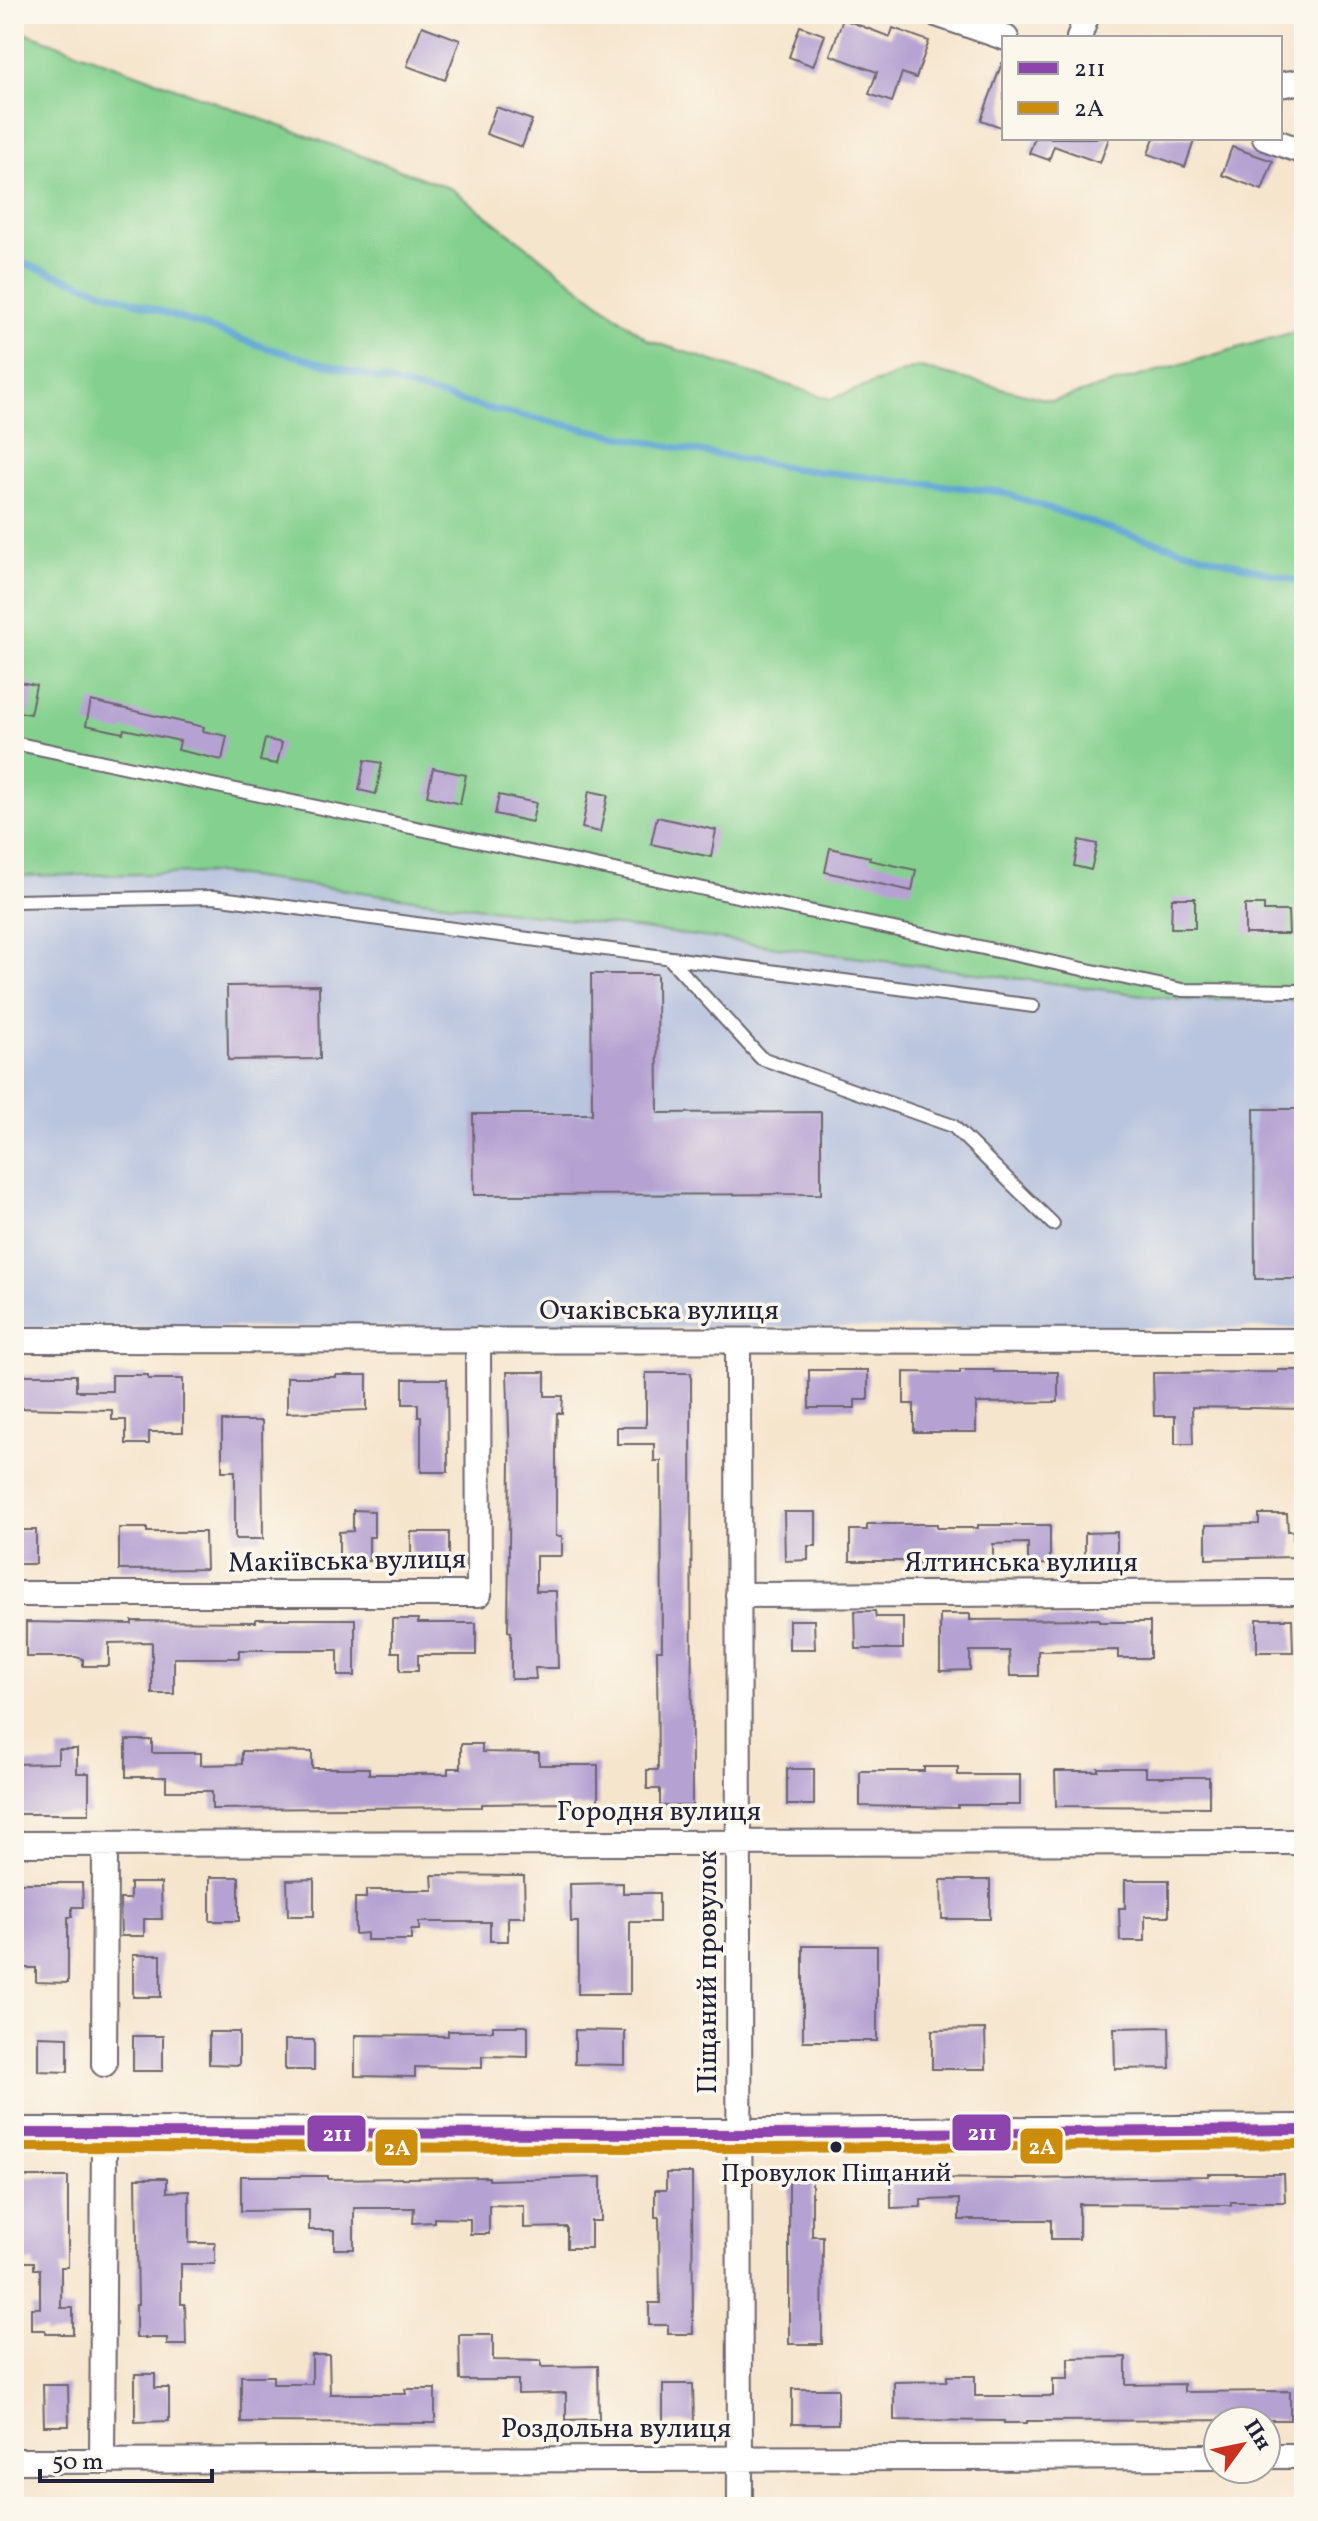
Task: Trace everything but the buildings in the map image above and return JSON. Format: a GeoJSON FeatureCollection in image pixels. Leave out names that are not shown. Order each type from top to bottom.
{"type":"FeatureCollection","features":[{"type":"Feature","properties":{"kind":"street"},"geometry":{"type":"LineString","coordinates":[[936,14],[1002,37]]}},
{"type":"Feature","properties":{"kind":"street"},"geometry":{"type":"LineString","coordinates":[[1080,36],[1087,14]]}},
{"type":"Feature","properties":{"kind":"street"},"geometry":{"type":"LineString","coordinates":[[1282,85],[1304,81]]}},
{"type":"Feature","properties":{"kind":"street"},"geometry":{"type":"LineString","coordinates":[[1271,140],[1304,152]]}},
{"type":"Feature","properties":{"kind":"street","name":"Очаківська вулиця"},"geometry":{"type":"LineString","coordinates":[[14,1340],[1304,1341]]}},
{"type":"Feature","properties":{"kind":"street","name":"Макіївська вулиця"},"geometry":{"type":"LineString","coordinates":[[14,1594],[479,1594],[478,1340]]}},
{"type":"Feature","properties":{"kind":"street","name":"Піщаний провулок"},"geometry":{"type":"LineString","coordinates":[[738,1341],[740,2507]]}},
{"type":"Feature","properties":{"kind":"street","name":"Ялтинська вулиця"},"geometry":{"type":"LineString","coordinates":[[738,1595],[1304,1592]]}},
{"type":"Feature","properties":{"kind":"street","name":"Городня вулиця"},"geometry":{"type":"LineString","coordinates":[[14,1844],[1304,1842]]}},
{"type":"Feature","properties":{"kind":"street"},"geometry":{"type":"LineString","coordinates":[[104,2064],[105,1844]]}},
{"type":"Feature","properties":{"kind":"street"},"geometry":{"type":"LineString","coordinates":[[14,2133],[739,2134],[1304,2130]]}},
{"type":"Feature","properties":{"kind":"street"},"geometry":{"type":"LineString","coordinates":[[102,2461],[104,2134]]}},
{"type":"Feature","properties":{"kind":"street"},"geometry":{"type":"LineString","coordinates":[[1282,2456],[1304,2456]]}},
{"type":"Feature","properties":{"kind":"street","name":"Роздольна вулиця"},"geometry":{"type":"LineString","coordinates":[[14,2461],[1202,2457]]}},
{"type":"Feature","properties":{"kind":"lane"},"geometry":{"type":"LineString","coordinates":[[14,743],[1182,990],[1304,991]]}},
{"type":"Feature","properties":{"kind":"lane"},"geometry":{"type":"LineString","coordinates":[[14,901],[213,897],[1033,1006]]}},
{"type":"Feature","properties":{"kind":"lane"},"geometry":{"type":"LineString","coordinates":[[669,958],[761,1058],[953,1126],[1053,1224]]}},
{"type":"Feature","properties":{"kind":"shaded area"},"geometry":{"type":"Polygon","coordinates":[[[217,873],[1181,1000],[1304,1000],[1304,1328],[14,1327],[14,876],[217,873]]]}},
{"type":"Feature","properties":{"kind":"green space"},"geometry":{"type":"Polygon","coordinates":[[[27,33],[452,189],[648,340],[831,399],[917,367],[1053,401],[1304,329],[1304,1000],[1181,1000],[217,873],[14,876],[14,59],[27,33]]]}},
{"type":"Feature","properties":{"kind":"waterway"},"geometry":{"type":"LineString","coordinates":[[14,260],[267,348],[485,408],[797,469],[1001,492],[1116,531],[1304,583]]}},
{"type":"Feature","properties":{"kind":"transit line","name":"211"},"geometry":{"type":"LineString","coordinates":[[14,2133],[768,2134],[1304,2130]]}},
{"type":"Feature","properties":{"kind":"transit line","name":"2А"},"geometry":{"type":"LineString","coordinates":[[14,2147],[768,2148],[1304,2144]]}},
{"type":"Feature","properties":{"kind":"place","name":"Провулок Піщаний"},"geometry":{"type":"Point","coordinates":[836,2147]}}]}
